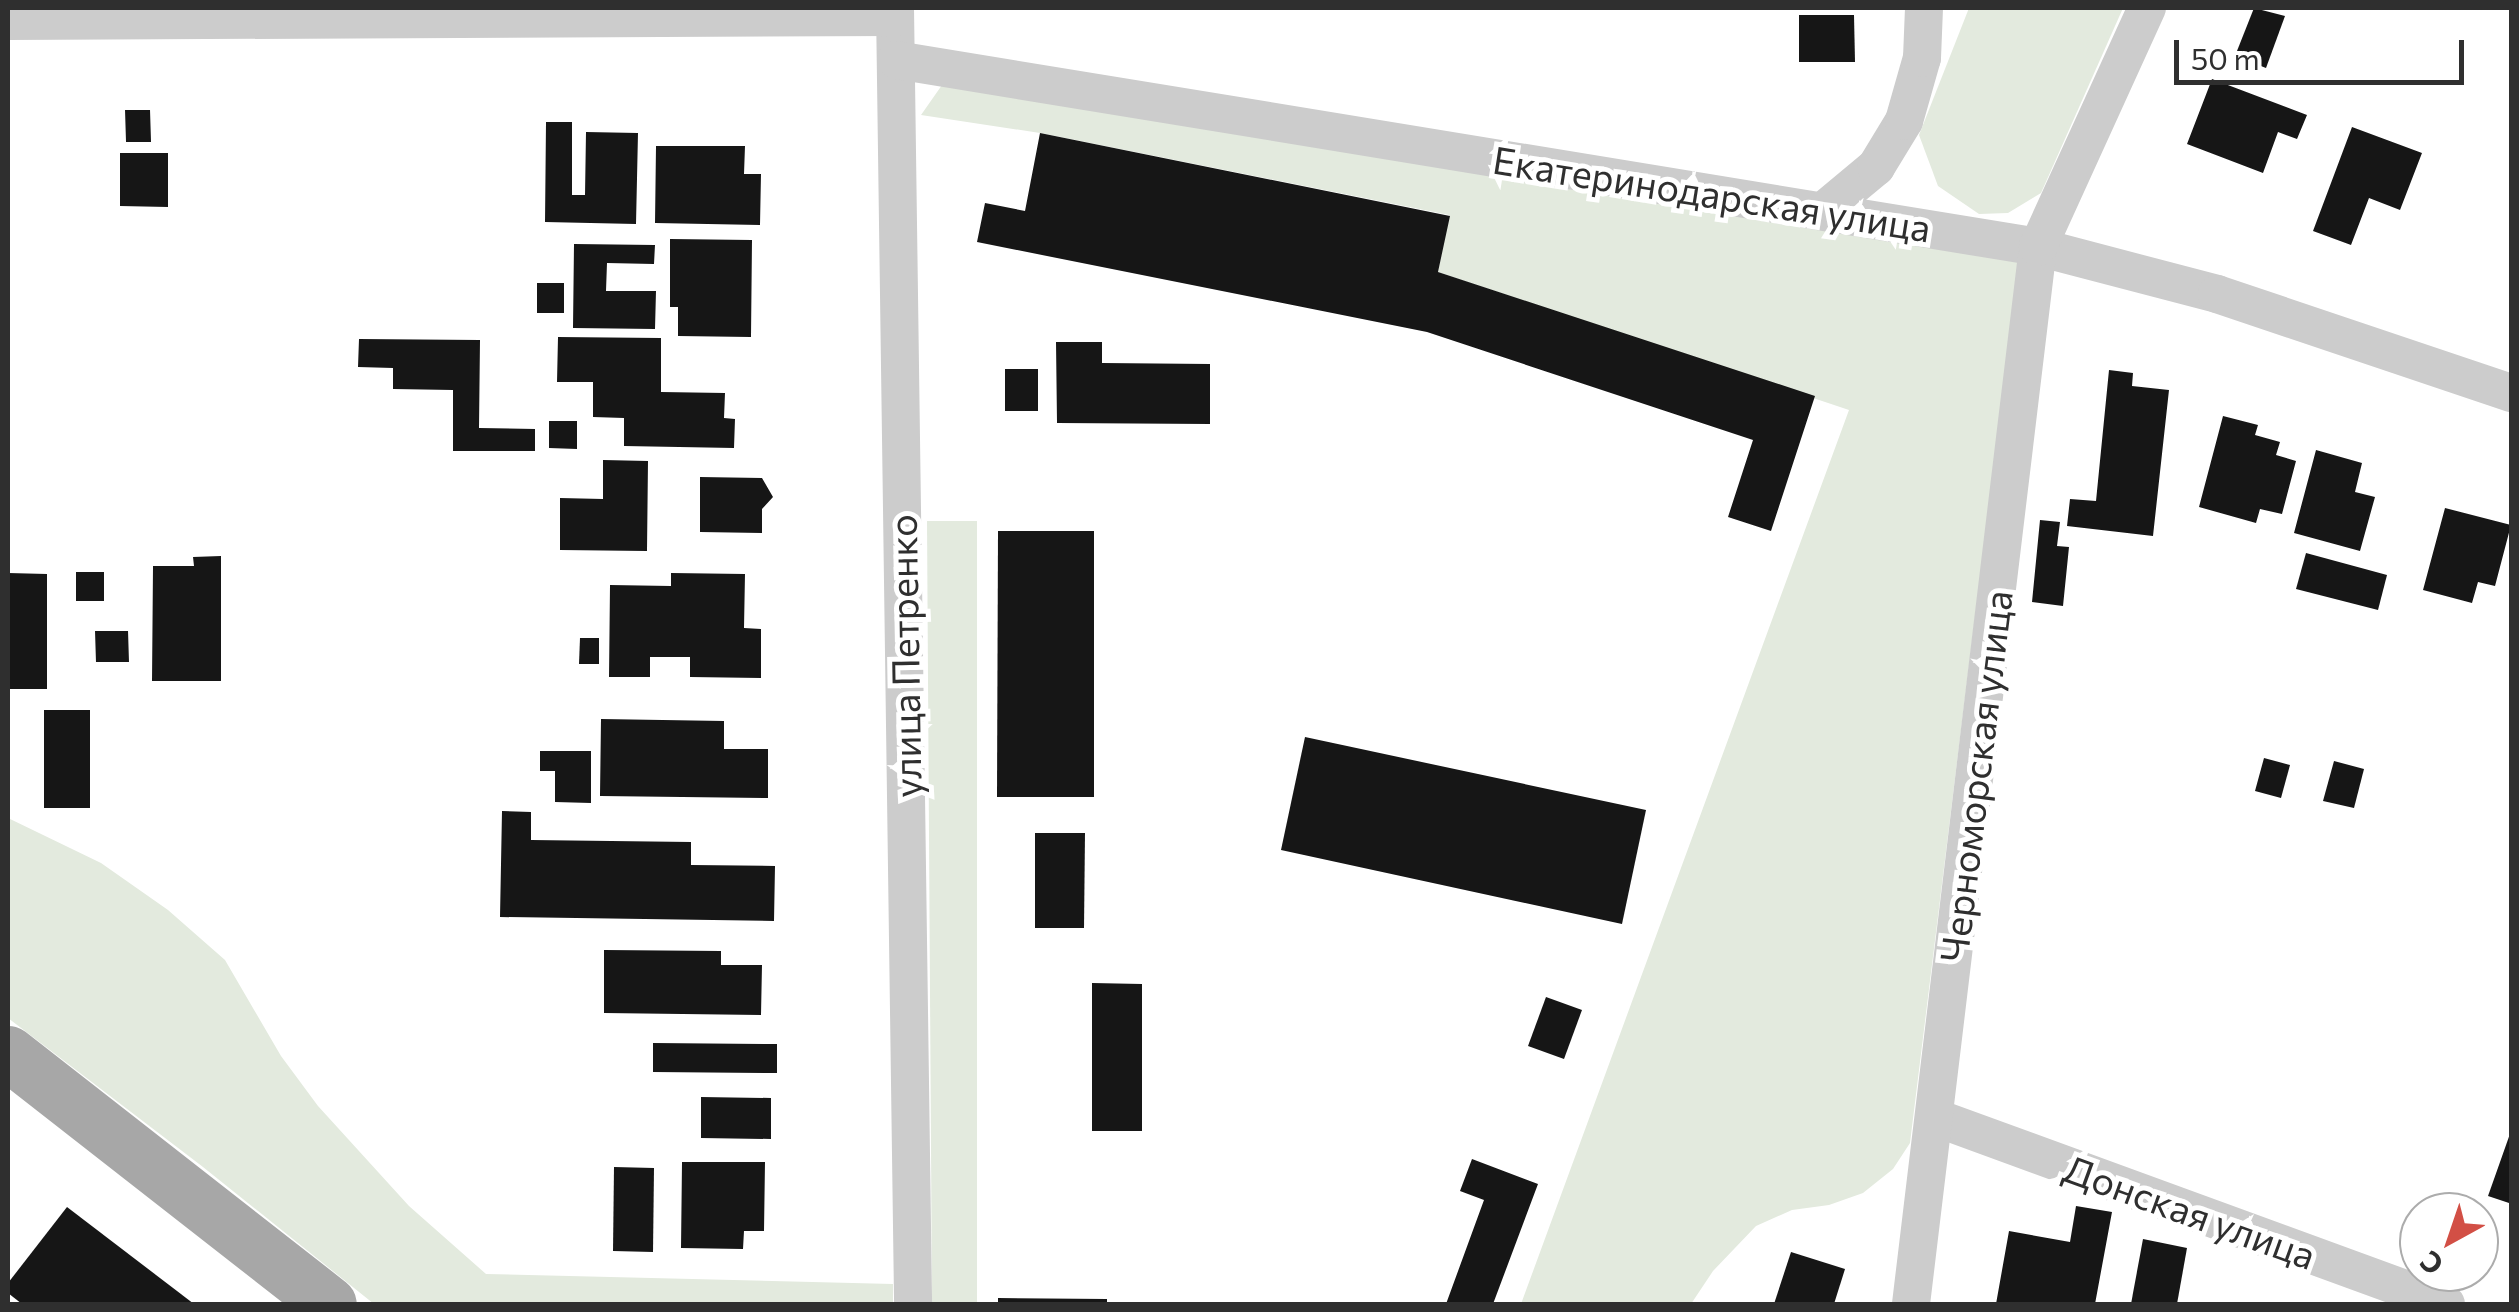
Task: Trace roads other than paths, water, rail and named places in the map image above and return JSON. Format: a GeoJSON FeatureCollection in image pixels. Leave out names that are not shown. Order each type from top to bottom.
{"type":"FeatureCollection","features":[{"type":"Feature","properties":{"kind":"main road"},"geometry":{"type":"LineString","coordinates":[[8,1053],[328,1304]]}},
{"type":"Feature","properties":{"kind":"street"},"geometry":{"type":"LineString","coordinates":[[1822,211],[1876,167],[1904,121],[1922,58],[1924,8]]}},
{"type":"Feature","properties":{"kind":"street","name":"Черноморская улица"},"geometry":{"type":"LineString","coordinates":[[1910,1304],[2038,246],[2147,8]]}},
{"type":"Feature","properties":{"kind":"street"},"geometry":{"type":"LineString","coordinates":[[8,21],[895,12]]}},
{"type":"Feature","properties":{"kind":"street","name":"улица Петренко"},"geometry":{"type":"LineString","coordinates":[[895,12],[913,1304]]}},
{"type":"Feature","properties":{"kind":"street","name":"Екатеринодарская улица"},"geometry":{"type":"LineString","coordinates":[[896,60],[2038,246],[2216,294],[2512,393]]}},
{"type":"Feature","properties":{"kind":"street","name":"Донская улица"},"geometry":{"type":"LineString","coordinates":[[1934,1117],[2446,1304]]}}]}
